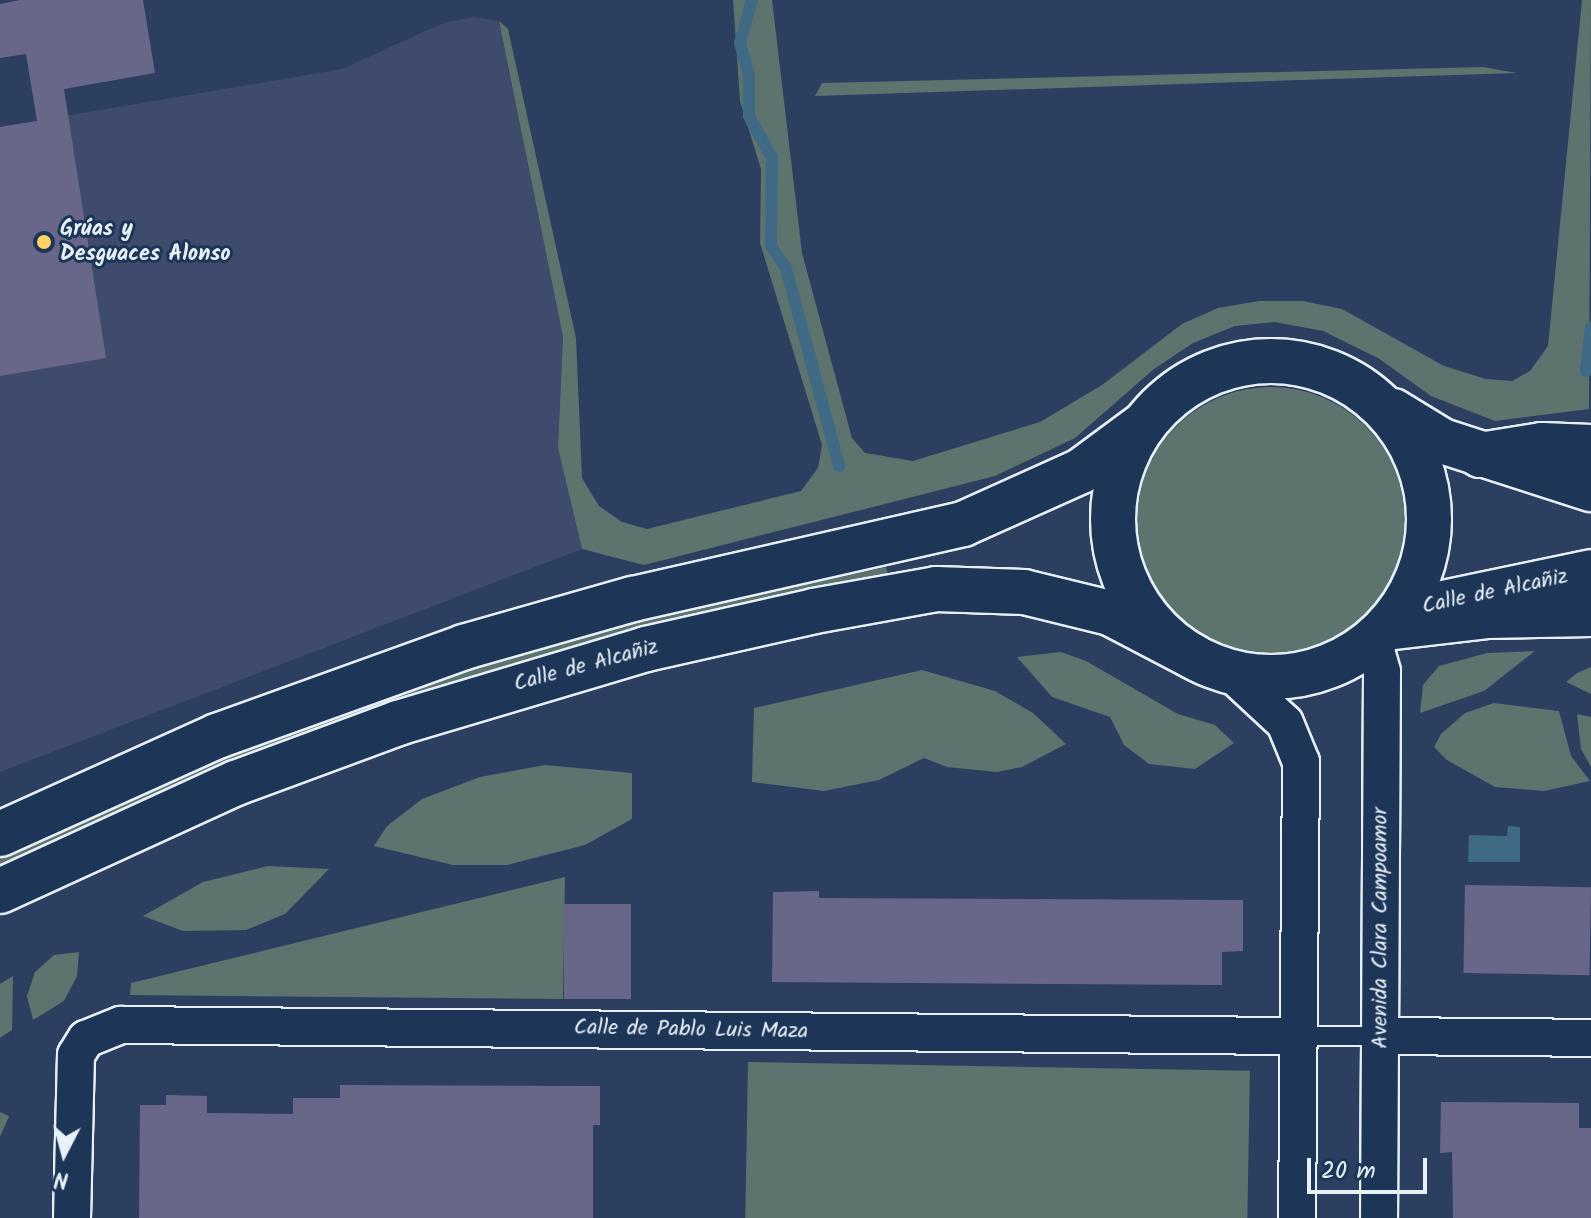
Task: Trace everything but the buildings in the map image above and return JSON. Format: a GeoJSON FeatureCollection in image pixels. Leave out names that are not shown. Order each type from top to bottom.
{"type":"FeatureCollection","features":[{"type":"Feature","properties":{"kind":"main road"},"geometry":{"type":"LineString","coordinates":[[0,834],[217,736],[464,647],[633,599],[963,524],[1056,485],[1143,425],[1191,383],[1238,364],[1276,361],[1314,366],[1349,381],[1442,441],[1591,489]]}},
{"type":"Feature","properties":{"kind":"main road"},"geometry":{"type":"LineString","coordinates":[[1143,425],[1124,458],[1114,495],[1118,558],[1138,605],[1163,635],[1212,664],[1267,677],[1305,674],[1341,661],[1386,627],[1418,579],[1429,542],[1430,504],[1421,467],[1405,433],[1380,403]]}},
{"type":"Feature","properties":{"kind":"main road"},"geometry":{"type":"LineString","coordinates":[[1480,455],[1542,445],[1591,447]]}},
{"type":"Feature","properties":{"kind":"main road","name":"Calle de Alcañiz"},"geometry":{"type":"LineString","coordinates":[[1386,627],[1591,572]]}},
{"type":"Feature","properties":{"kind":"main road","name":"Calle de Alcañiz"},"geometry":{"type":"LineString","coordinates":[[0,891],[236,783],[398,723],[646,649],[814,611],[936,589],[1024,592],[1110,613],[1212,664]]}},
{"type":"Feature","properties":{"kind":"main road"},"geometry":{"type":"LineString","coordinates":[[1386,627],[1486,616],[1591,614]]}},
{"type":"Feature","properties":{"kind":"street","name":"Avenida Clara Campoamor"},"geometry":{"type":"LineString","coordinates":[[1379,1218],[1382,672],[1386,627]]}},
{"type":"Feature","properties":{"kind":"street"},"geometry":{"type":"LineString","coordinates":[[1212,664],[1280,716],[1299,749],[1297,1218]]}},
{"type":"Feature","properties":{"kind":"street","name":"Calle de Pablo Luis Maza"},"geometry":{"type":"LineString","coordinates":[[72,1218],[74,1073],[86,1039],[121,1025],[1299,1036]]}},
{"type":"Feature","properties":{"kind":"street"},"geometry":{"type":"LineString","coordinates":[[1380,1036],[1591,1038]]}},
{"type":"Feature","properties":{"kind":"lane"},"geometry":{"type":"LineString","coordinates":[[1299,1036],[1380,1036]]}},
{"type":"Feature","properties":{"kind":"shaded area"},"geometry":{"type":"Polygon","coordinates":[[[472,17],[499,21],[563,337],[558,448],[582,549],[0,772],[0,127],[342,69],[441,24],[472,17]]]}},
{"type":"Feature","properties":{"kind":"shaded area"},"geometry":{"type":"Polygon","coordinates":[[[1508,826],[1520,827],[1520,862],[1468,862],[1469,835],[1507,836],[1508,826]]]}},
{"type":"Feature","properties":{"kind":"green space"},"geometry":{"type":"Polygon","coordinates":[[[733,0],[772,0],[802,253],[852,438],[865,453],[913,461],[1040,422],[1102,385],[1182,324],[1218,308],[1259,301],[1303,301],[1342,309],[1444,366],[1486,379],[1512,381],[1530,371],[1548,346],[1582,0],[1591,0],[1589,409],[1495,421],[1431,396],[1378,358],[1323,331],[1274,322],[1235,326],[1193,343],[1154,369],[1075,438],[995,476],[644,565],[582,549],[558,448],[563,337],[499,21],[508,29],[576,338],[582,478],[599,506],[622,522],[647,529],[801,491],[818,468],[822,445],[760,243],[761,169],[740,101],[733,0]]]}},
{"type":"Feature","properties":{"kind":"green space"},"geometry":{"type":"Polygon","coordinates":[[[1483,67],[1517,73],[815,96],[822,83],[1483,67]]]}},
{"type":"Feature","properties":{"kind":"green space"},"geometry":{"type":"Polygon","coordinates":[[[1284,387],[1322,397],[1346,409],[1366,426],[1383,446],[1395,470],[1403,495],[1403,547],[1395,572],[1383,596],[1366,616],[1346,633],[1322,645],[1297,653],[1258,655],[1220,645],[1196,633],[1167,606],[1147,572],[1139,547],[1137,508],[1147,470],[1159,446],[1186,417],[1220,397],[1245,389],[1284,387]]]}},
{"type":"Feature","properties":{"kind":"green space"},"geometry":{"type":"Polygon","coordinates":[[[886,567],[888,575],[640,629],[391,703],[148,797],[0,867],[0,857],[225,756],[470,667],[638,620],[886,567]]]}},
{"type":"Feature","properties":{"kind":"green space"},"geometry":{"type":"Polygon","coordinates":[[[1535,651],[1484,691],[1420,713],[1423,685],[1439,666],[1487,653],[1535,651]]]}},
{"type":"Feature","properties":{"kind":"green space"},"geometry":{"type":"Polygon","coordinates":[[[1061,652],[1086,661],[1178,714],[1215,725],[1234,743],[1195,769],[1149,764],[1124,745],[1110,717],[1052,697],[1017,657],[1061,652]]]}},
{"type":"Feature","properties":{"kind":"green space"},"geometry":{"type":"Polygon","coordinates":[[[1591,667],[1591,694],[1566,682],[1577,673],[1591,667]]]}},
{"type":"Feature","properties":{"kind":"green space"},"geometry":{"type":"Polygon","coordinates":[[[922,670],[995,691],[1033,713],[1066,744],[1022,767],[997,772],[947,767],[924,758],[879,780],[824,791],[752,782],[754,708],[922,670]]]}},
{"type":"Feature","properties":{"kind":"green space"},"geometry":{"type":"Polygon","coordinates":[[[1494,703],[1559,711],[1571,756],[1590,781],[1544,791],[1495,787],[1447,760],[1434,747],[1441,734],[1465,713],[1494,703]]]}},
{"type":"Feature","properties":{"kind":"green space"},"geometry":{"type":"Polygon","coordinates":[[[1577,714],[1591,717],[1591,767],[1581,749],[1577,714]]]}},
{"type":"Feature","properties":{"kind":"green space"},"geometry":{"type":"Polygon","coordinates":[[[545,765],[632,773],[632,819],[585,845],[507,865],[453,865],[374,846],[387,826],[422,799],[480,777],[545,765]]]}},
{"type":"Feature","properties":{"kind":"green space"},"geometry":{"type":"Polygon","coordinates":[[[268,866],[329,869],[285,914],[246,930],[183,931],[143,916],[203,882],[268,866]]]}},
{"type":"Feature","properties":{"kind":"green space"},"geometry":{"type":"Polygon","coordinates":[[[565,877],[563,999],[130,995],[131,983],[565,877]]]}},
{"type":"Feature","properties":{"kind":"green space"},"geometry":{"type":"Polygon","coordinates":[[[79,952],[77,976],[64,1001],[33,1020],[27,996],[35,972],[54,955],[79,952]]]}},
{"type":"Feature","properties":{"kind":"green space"},"geometry":{"type":"Polygon","coordinates":[[[13,976],[12,1030],[0,1038],[0,984],[13,976]]]}},
{"type":"Feature","properties":{"kind":"green space"},"geometry":{"type":"Polygon","coordinates":[[[748,1062],[1250,1071],[1247,1218],[745,1218],[748,1062]]]}},
{"type":"Feature","properties":{"kind":"green space"},"geometry":{"type":"Polygon","coordinates":[[[0,1112],[9,1116],[0,1137],[0,1112]]]}},
{"type":"Feature","properties":{"kind":"waterway"},"geometry":{"type":"LineString","coordinates":[[752,0],[740,43],[749,75],[749,116],[772,158],[771,246],[786,268],[839,466]]}},
{"type":"Feature","properties":{"kind":"waterway"},"geometry":{"type":"LineString","coordinates":[[1586,371],[1591,327]]}},
{"type":"Feature","properties":{"kind":"place","name":"Grúas y Desguaces Alonso"},"geometry":{"type":"Point","coordinates":[44,242]}}]}
